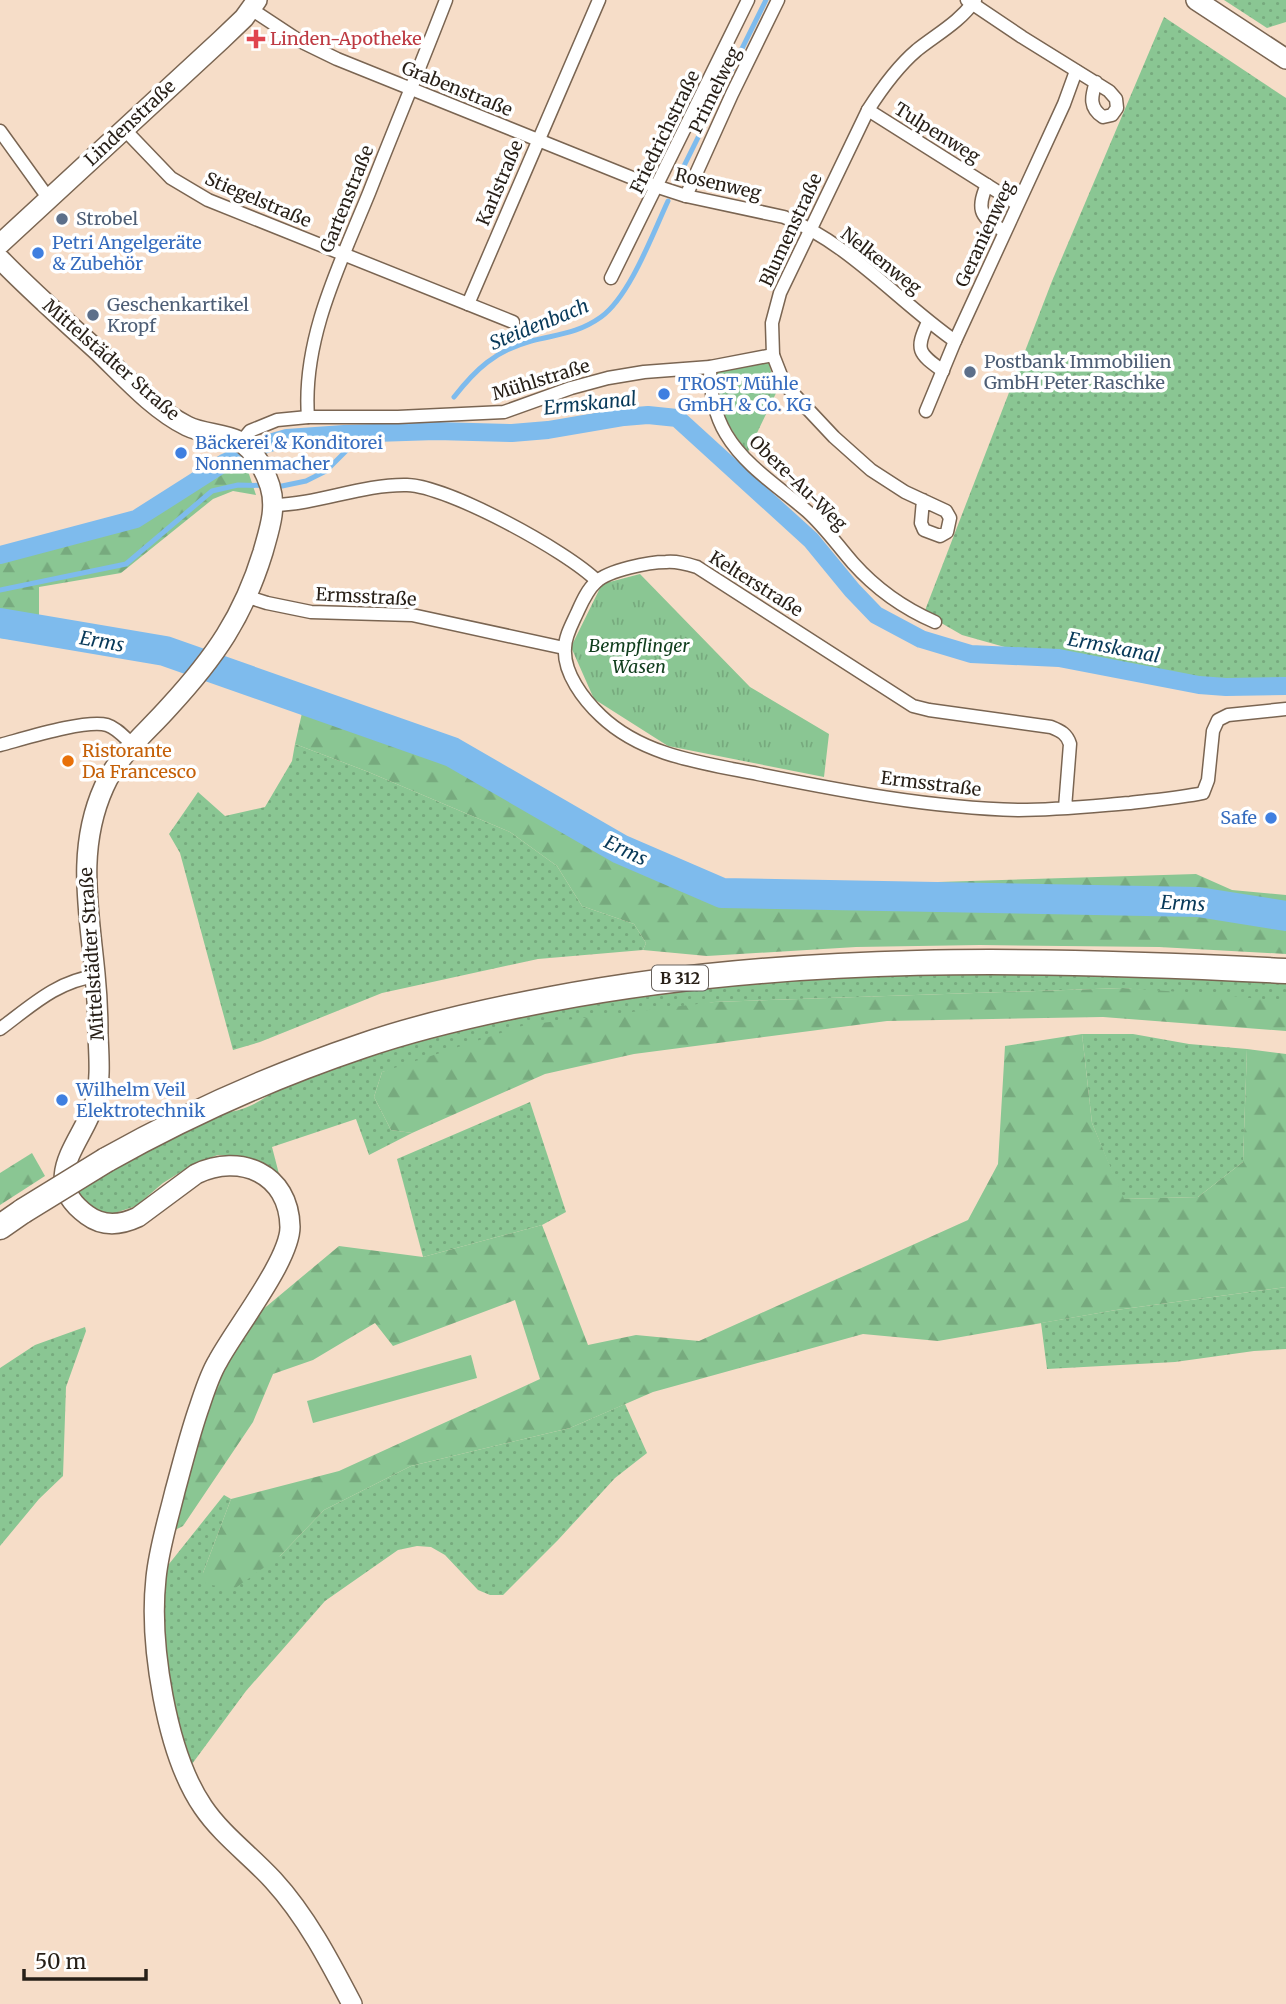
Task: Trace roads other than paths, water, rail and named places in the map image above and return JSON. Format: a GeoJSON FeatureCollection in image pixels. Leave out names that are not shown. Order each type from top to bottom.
{"type":"FeatureCollection","features":[{"type":"Feature","properties":{"kind":"highway","name":"B 312"},"geometry":{"type":"LineString","coordinates":[[0,1227],[106,1160],[218,1102],[363,1045],[512,1006],[637,984],[785,968],[956,962],[1090,963],[1286,971]]}},
{"type":"Feature","properties":{"kind":"street","name":"Gartenstraße"},"geometry":{"type":"LineString","coordinates":[[308,417],[310,355],[344,254],[446,0]]}},
{"type":"Feature","properties":{"kind":"street","name":"Karlstraße"},"geometry":{"type":"LineString","coordinates":[[468,304],[599,0]]}},
{"type":"Feature","properties":{"kind":"street","name":"Friedrichstraße"},"geometry":{"type":"LineString","coordinates":[[611,278],[748,0]]}},
{"type":"Feature","properties":{"kind":"street","name":"Primelweg"},"geometry":{"type":"LineString","coordinates":[[686,196],[721,116],[778,0]]}},
{"type":"Feature","properties":{"kind":"street"},"geometry":{"type":"LineString","coordinates":[[1196,0],[1286,59]]}},
{"type":"Feature","properties":{"kind":"street"},"geometry":{"type":"LineString","coordinates":[[972,1],[1096,82]]}},
{"type":"Feature","properties":{"kind":"street","name":"Blumenstraße"},"geometry":{"type":"LineString","coordinates":[[923,500],[871,470],[834,437],[788,388],[773,355],[771,340],[775,306],[868,110],[880,90],[902,64],[953,24],[972,1]]}},
{"type":"Feature","properties":{"kind":"street","name":"Grabenstraße"},"geometry":{"type":"LineString","coordinates":[[254,4],[315,49],[657,187]]}},
{"type":"Feature","properties":{"kind":"street","name":"Lindenstraße"},"geometry":{"type":"LineString","coordinates":[[0,244],[221,40],[254,4]]}},
{"type":"Feature","properties":{"kind":"street","name":"Geranienweg"},"geometry":{"type":"LineString","coordinates":[[926,411],[1004,231],[1060,114],[1076,71]]}},
{"type":"Feature","properties":{"kind":"street","name":"Tulpenweg"},"geometry":{"type":"LineString","coordinates":[[868,110],[1017,204]]}},
{"type":"Feature","properties":{"kind":"street","name":"Stiegelstraße"},"geometry":{"type":"LineString","coordinates":[[124,129],[172,178],[187,189],[513,322]]}},
{"type":"Feature","properties":{"kind":"street"},"geometry":{"type":"LineString","coordinates":[[0,131],[49,199]]}},
{"type":"Feature","properties":{"kind":"street","name":"Tulpenweg"},"geometry":{"type":"LineString","coordinates":[[987,186],[981,203],[982,215],[989,223],[1004,231]]}},
{"type":"Feature","properties":{"kind":"street","name":"Rosenweg"},"geometry":{"type":"LineString","coordinates":[[657,187],[784,217],[810,230]]}},
{"type":"Feature","properties":{"kind":"street","name":"Nelkenweg"},"geometry":{"type":"LineString","coordinates":[[810,230],[860,265],[955,341]]}},
{"type":"Feature","properties":{"kind":"street","name":"Mittelstädter Straße"},"geometry":{"type":"LineString","coordinates":[[0,259],[54,312],[166,412],[198,430],[241,442]]}},
{"type":"Feature","properties":{"kind":"street"},"geometry":{"type":"LineString","coordinates":[[928,322],[919,346],[922,355],[943,371]]}},
{"type":"Feature","properties":{"kind":"street","name":"Mühlstraße"},"geometry":{"type":"LineString","coordinates":[[241,442],[250,431],[277,420],[504,412],[608,378],[644,372],[710,367],[773,355]]}},
{"type":"Feature","properties":{"kind":"street","name":"Obere-Au-Weg"},"geometry":{"type":"LineString","coordinates":[[710,367],[713,400],[718,417],[741,454],[809,513],[876,586],[900,605],[935,622]]}},
{"type":"Feature","properties":{"kind":"street"},"geometry":{"type":"LineString","coordinates":[[241,442],[260,465],[273,500],[392,486],[425,486],[495,517],[566,558],[597,581],[578,611],[565,649]]}},
{"type":"Feature","properties":{"kind":"street","name":"Mittelstädter Straße"},"geometry":{"type":"LineString","coordinates":[[273,500],[268,534],[248,597],[224,639],[193,680],[110,774],[94,812],[86,850],[87,900],[96,976],[98,1086],[89,1115],[63,1170],[66,1190],[75,1205],[93,1220],[102,1223],[128,1222],[147,1212],[195,1174],[231,1164],[248,1167],[267,1178],[279,1191],[288,1212],[290,1228],[281,1258],[218,1361],[200,1404],[160,1548],[155,1581],[160,1681],[170,1732],[192,1789],[216,1824],[272,1879],[302,1917],[327,1956],[352,2004]]}},
{"type":"Feature","properties":{"kind":"street","name":"Kelterstraße"},"geometry":{"type":"LineString","coordinates":[[597,581],[611,573],[667,561],[698,567],[913,706],[1051,727],[1061,731],[1068,736],[1070,744],[1065,808]]}},
{"type":"Feature","properties":{"kind":"street","name":"Ermsstraße"},"geometry":{"type":"LineString","coordinates":[[248,597],[311,612],[412,615],[565,649],[576,685],[587,701],[603,718],[642,744],[673,756],[788,780],[940,804],[1020,810],[1167,799],[1203,793],[1208,780],[1213,731],[1218,720],[1228,715],[1286,709]]}},
{"type":"Feature","properties":{"kind":"street"},"geometry":{"type":"LineString","coordinates":[[0,745],[66,729],[102,724],[110,726],[133,745]]}},
{"type":"Feature","properties":{"kind":"street"},"geometry":{"type":"LineString","coordinates":[[0,1029],[55,988],[96,976]]}},
{"type":"Feature","properties":{"kind":"waterway","name":"Steidenbach"},"geometry":{"type":"LineString","coordinates":[[677,180],[766,0]]}},
{"type":"Feature","properties":{"kind":"waterway","name":"Steidenbach"},"geometry":{"type":"LineString","coordinates":[[454,397],[487,362],[507,350],[575,330],[592,323],[612,307],[631,280],[668,201]]}},
{"type":"Feature","properties":{"kind":"waterway","name":"Ermskanal"},"geometry":{"type":"LineString","coordinates":[[0,555],[136,519],[224,463],[266,444],[287,438],[436,431],[512,433],[648,415],[677,418],[811,540],[876,615],[921,639],[971,654],[1059,658],[1199,685],[1286,686]]}},
{"type":"Feature","properties":{"kind":"waterway"},"geometry":{"type":"LineString","coordinates":[[0,590],[126,564],[212,491],[238,485],[282,486],[306,481],[326,471],[364,433]]}},
{"type":"Feature","properties":{"kind":"waterway","name":"Erms"},"geometry":{"type":"LineString","coordinates":[[0,623],[165,651],[452,752],[620,849],[722,893],[1198,902],[1286,916]]}},
{"type":"Feature","properties":{"kind":"place","name":"Linden-Apotheke"},"geometry":{"type":"Point","coordinates":[256,39]}},
{"type":"Feature","properties":{"kind":"place","name":"Strobel"},"geometry":{"type":"Point","coordinates":[62,219]}},
{"type":"Feature","properties":{"kind":"place","name":"Petri Angelgeräte & Zubehör"},"geometry":{"type":"Point","coordinates":[38,253]}},
{"type":"Feature","properties":{"kind":"place","name":"Geschenkartikel Kropf"},"geometry":{"type":"Point","coordinates":[93,315]}},
{"type":"Feature","properties":{"kind":"place","name":"Postbank Immobilien GmbH Peter Raschke"},"geometry":{"type":"Point","coordinates":[970,372]}},
{"type":"Feature","properties":{"kind":"place","name":"TROST Mühle GmbH & Co. KG"},"geometry":{"type":"Point","coordinates":[664,394]}},
{"type":"Feature","properties":{"kind":"place","name":"Bäckerei & Konditorei Nonnenmacher"},"geometry":{"type":"Point","coordinates":[181,453]}},
{"type":"Feature","properties":{"kind":"place","name":"Ristorante Da Francesco"},"geometry":{"type":"Point","coordinates":[68,761]}},
{"type":"Feature","properties":{"kind":"place","name":"Safe"},"geometry":{"type":"Point","coordinates":[1271,818]}},
{"type":"Feature","properties":{"kind":"place","name":"Wilhelm Veil Elektrotechnik"},"geometry":{"type":"Point","coordinates":[62,1100]}},
{"type":"Feature","properties":{"kind":"park label","name":"Bempflinger Wasen"},"geometry":{"type":"Point","coordinates":[639,656]}}]}
